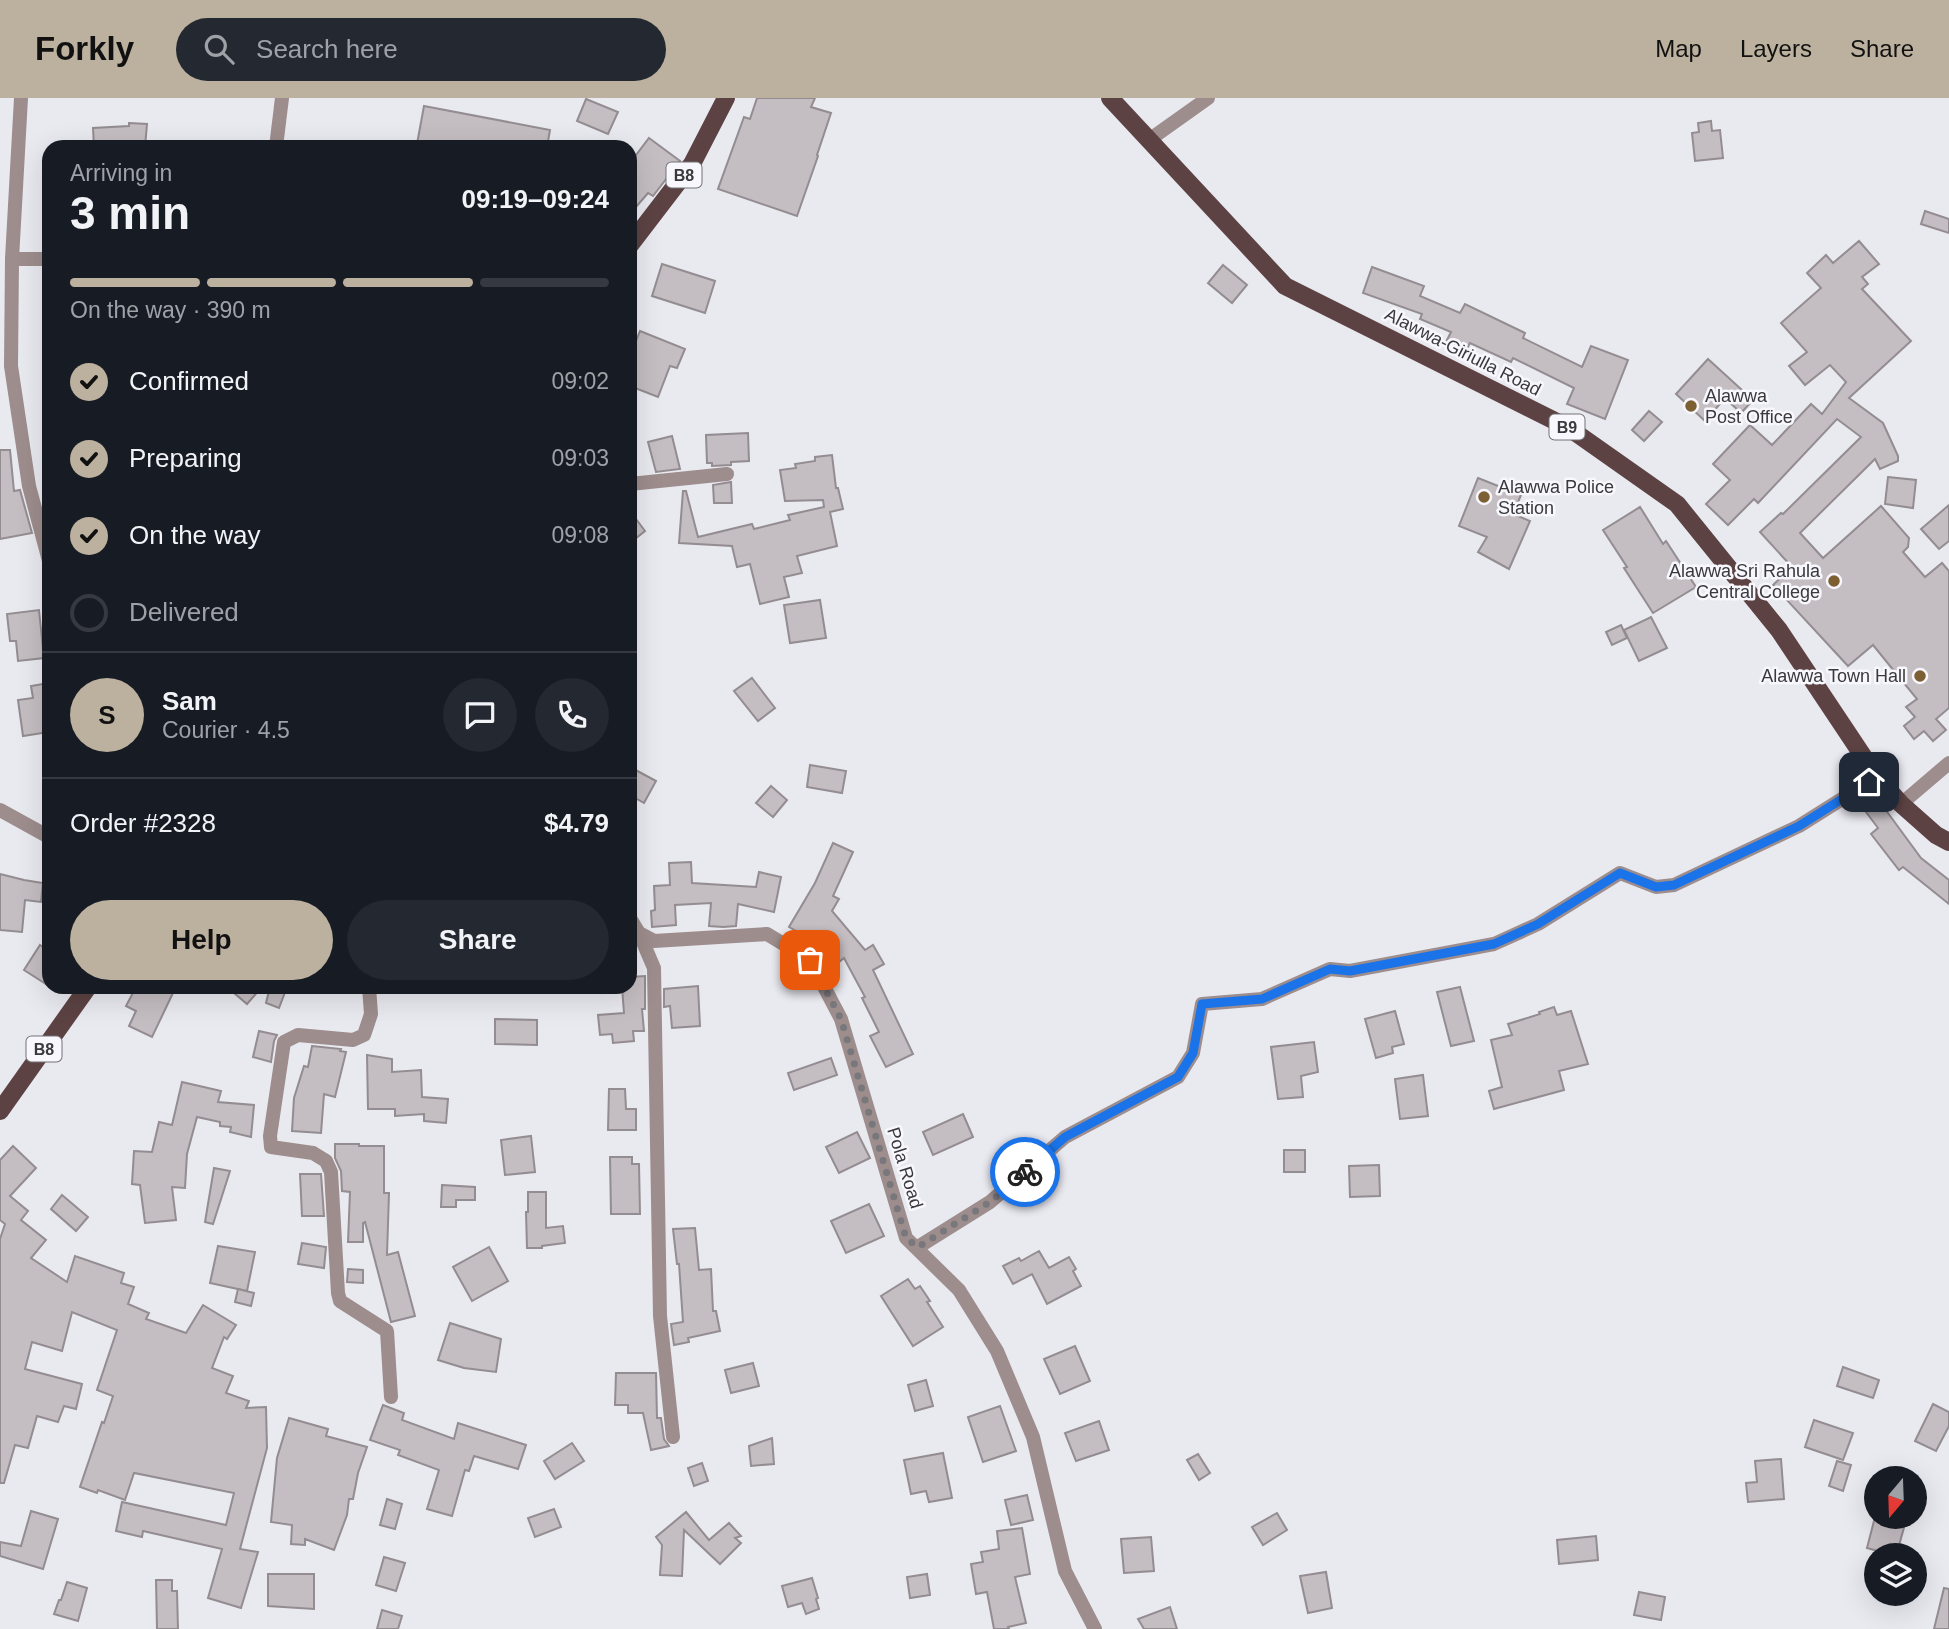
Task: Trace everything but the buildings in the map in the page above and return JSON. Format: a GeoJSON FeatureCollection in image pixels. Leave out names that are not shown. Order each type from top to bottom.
{"type":"FeatureCollection","features":[{"type":"Feature","properties":{"kind":"main road","name":"B8"},"geometry":{"type":"LineString","coordinates":[[637,237],[692,164],[726,98]]}},
{"type":"Feature","properties":{"kind":"main road","name":"Alawwa-Giriulla Road"},"geometry":{"type":"LineString","coordinates":[[1110,98],[1285,286],[1569,428],[1677,504],[1779,630],[1877,777],[1901,804],[1936,835],[1949,842]]}},
{"type":"Feature","properties":{"kind":"main road","name":"B8"},"geometry":{"type":"LineString","coordinates":[[0,1111],[83,994]]}},
{"type":"Feature","properties":{"kind":"street"},"geometry":{"type":"LineString","coordinates":[[21,98],[12,259],[11,366],[29,486],[42,535]]}},
{"type":"Feature","properties":{"kind":"street"},"geometry":{"type":"LineString","coordinates":[[277,140],[282,98]]}},
{"type":"Feature","properties":{"kind":"street"},"geometry":{"type":"LineString","coordinates":[[1149,140],[1208,98]]}},
{"type":"Feature","properties":{"kind":"street"},"geometry":{"type":"LineString","coordinates":[[12,259],[42,259]]}},
{"type":"Feature","properties":{"kind":"street"},"geometry":{"type":"LineString","coordinates":[[637,483],[727,474]]}},
{"type":"Feature","properties":{"kind":"street"},"geometry":{"type":"LineString","coordinates":[[1901,804],[1949,763]]}},
{"type":"Feature","properties":{"kind":"street"},"geometry":{"type":"LineString","coordinates":[[918,1247],[990,1202],[1065,1137],[1178,1077],[1193,1053],[1202,1004],[1262,999],[1330,969],[1350,971],[1494,944],[1538,924],[1620,873],[1656,887],[1674,885],[1799,826],[1877,777]]}},
{"type":"Feature","properties":{"kind":"street"},"geometry":{"type":"LineString","coordinates":[[0,810],[42,833]]}},
{"type":"Feature","properties":{"kind":"street"},"geometry":{"type":"LineString","coordinates":[[637,930],[654,968],[660,1316],[673,1437]]}},
{"type":"Feature","properties":{"kind":"street","name":"Pola Road"},"geometry":{"type":"LineString","coordinates":[[639,933],[654,941],[767,934],[810,960],[841,1019],[906,1238],[959,1290],[997,1351],[1032,1437],[1065,1571],[1096,1629]]}},
{"type":"Feature","properties":{"kind":"street"},"geometry":{"type":"LineString","coordinates":[[370,994],[371,1014],[364,1035],[353,1040],[298,1035],[284,1042],[270,1136],[271,1147],[313,1153],[326,1161],[331,1172],[340,1301],[387,1331],[391,1397]]}},
{"type":"Feature","properties":{"kind":"way so far"},"geometry":{"type":"LineString","coordinates":[[810,960],[841,1019],[906,1238],[918,1247],[990,1202],[1025,1172]]}},
{"type":"Feature","properties":{"kind":"place","name":"Alawwa Post Office"},"geometry":{"type":"Point","coordinates":[1691,406]}},
{"type":"Feature","properties":{"kind":"place","name":"Alawwa Police Station"},"geometry":{"type":"Point","coordinates":[1484,497]}},
{"type":"Feature","properties":{"kind":"place","name":"Alawwa Sri Rahula Central College"},"geometry":{"type":"Point","coordinates":[1834,581]}},
{"type":"Feature","properties":{"kind":"place","name":"Alawwa Town Hall"},"geometry":{"type":"Point","coordinates":[1920,676]}},
{"type":"Feature","properties":{"kind":"route"},"geometry":{"type":"LineString","coordinates":[[1025,1172],[1065,1137],[1178,1077],[1193,1053],[1202,1004],[1262,999],[1330,969],[1350,971],[1494,944],[1538,924],[1620,873],[1656,887],[1674,885],[1799,826],[1869,782]]}}]}
